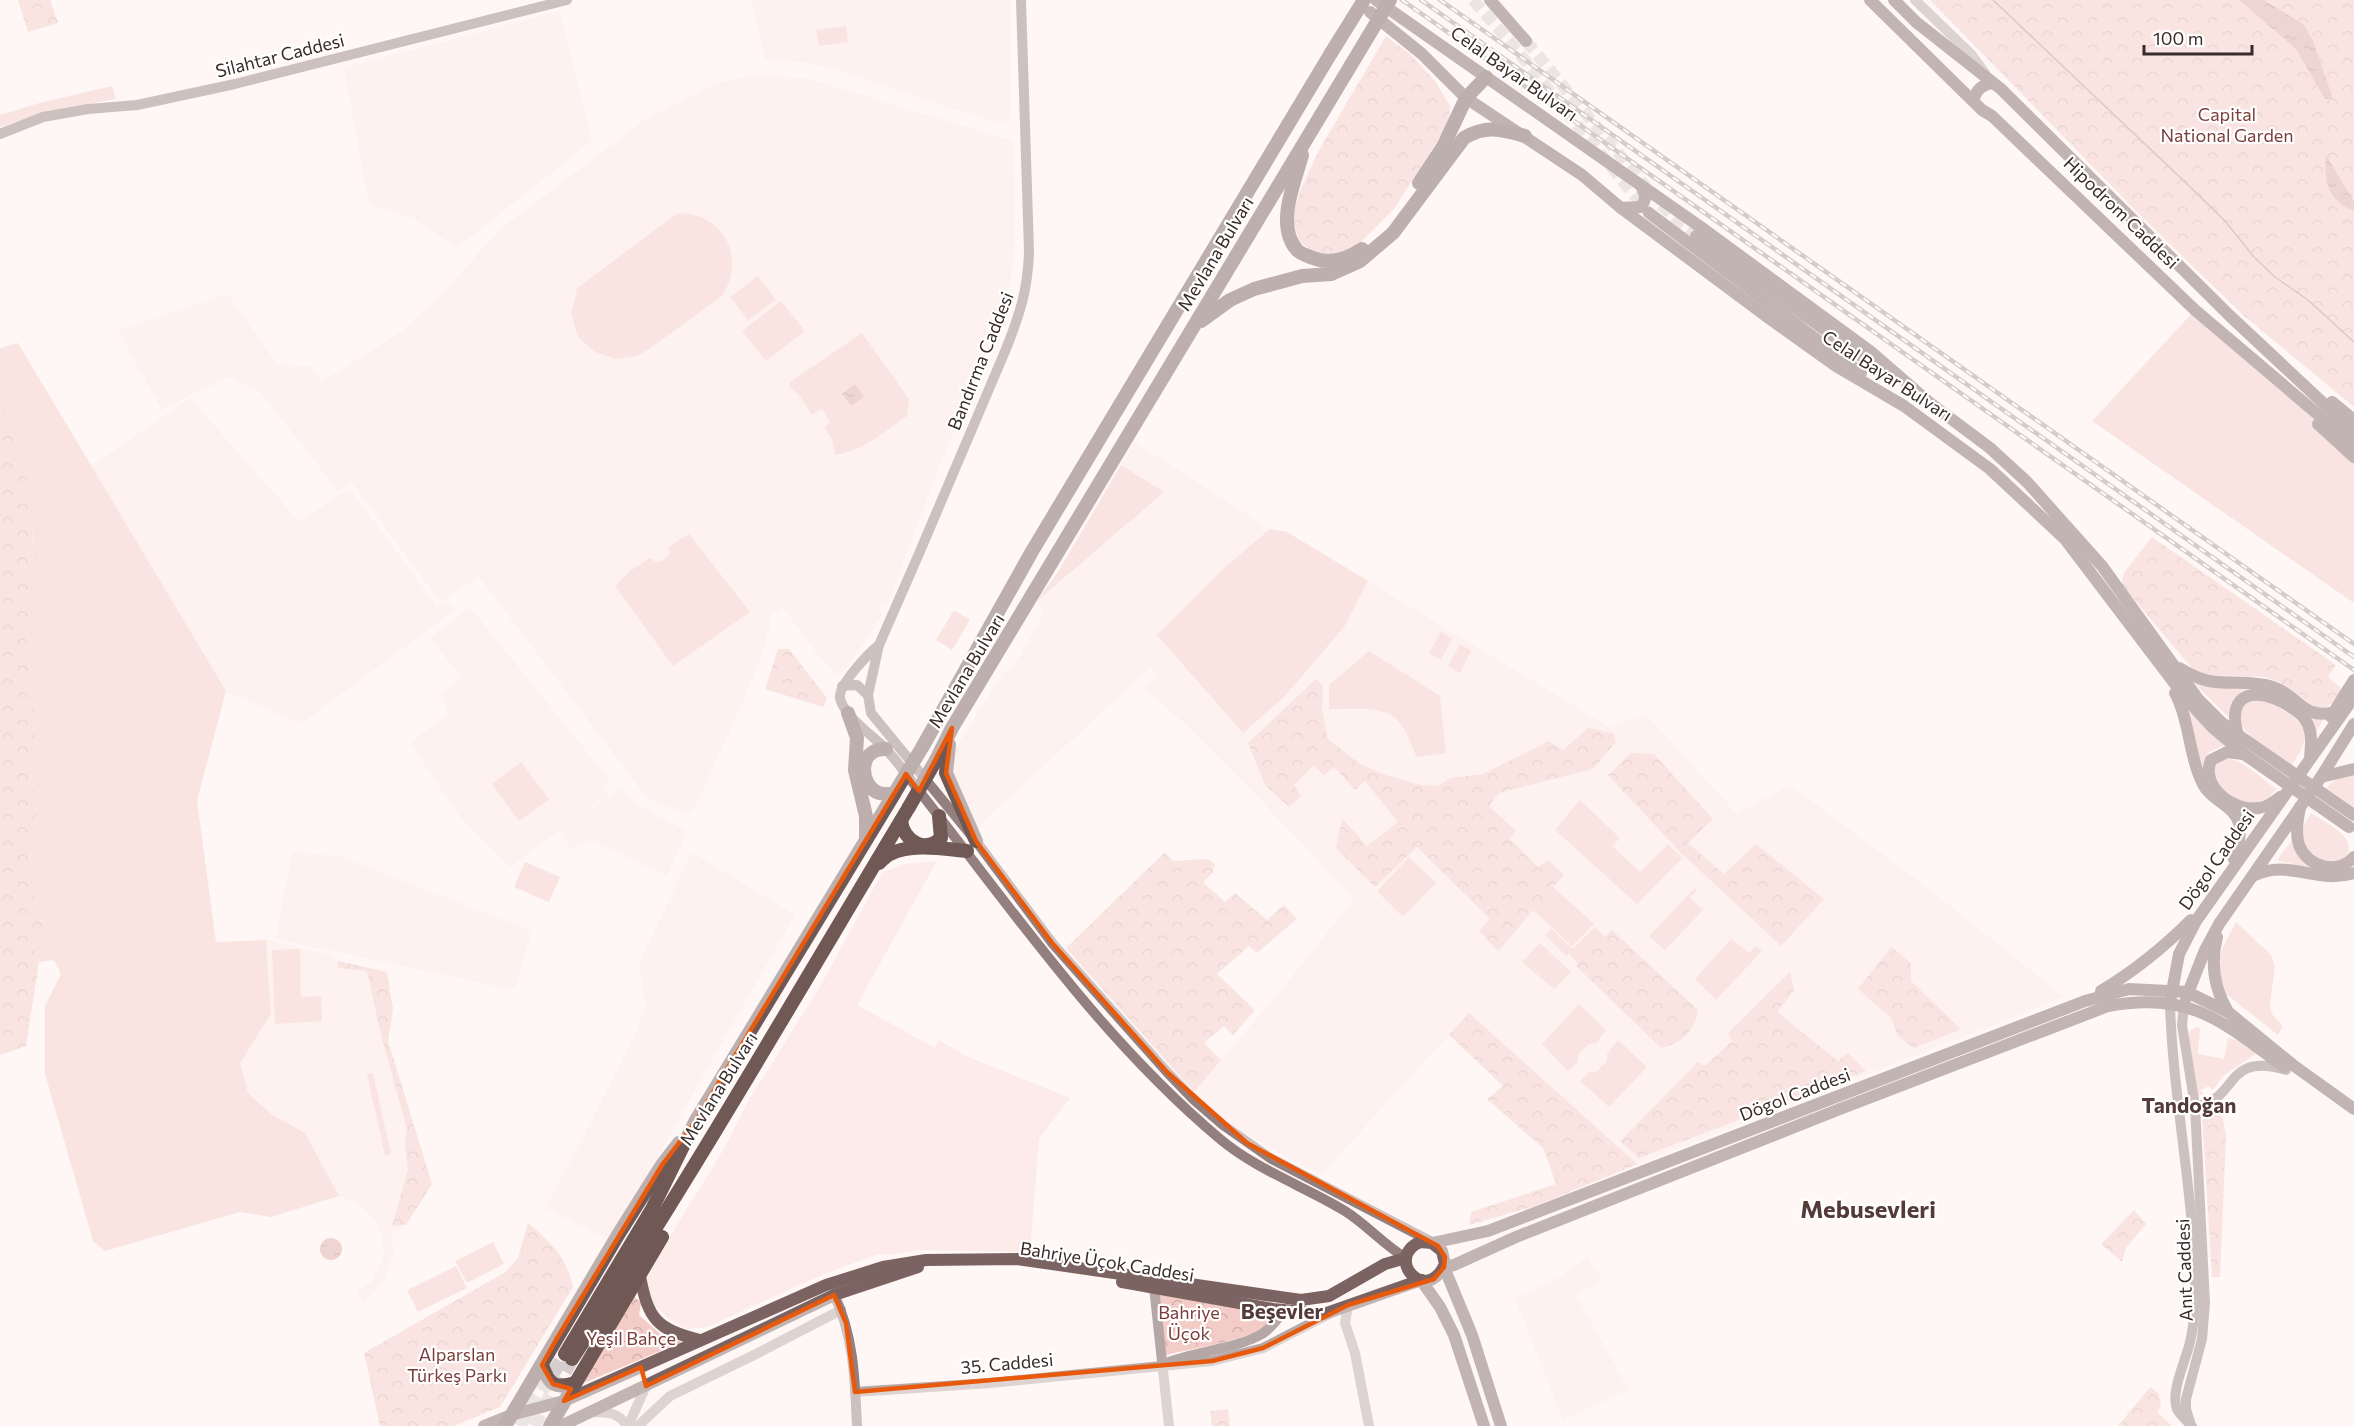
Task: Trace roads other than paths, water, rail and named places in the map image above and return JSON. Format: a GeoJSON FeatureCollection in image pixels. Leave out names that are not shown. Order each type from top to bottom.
{"type":"FeatureCollection","features":[{"type":"Feature","properties":{"kind":"highway","name":"Mevlana Bulvarı"},"geometry":{"type":"LineString","coordinates":[[1367,6],[1331,53],[1030,553],[894,794],[695,1122],[652,1209],[569,1356],[652,1237],[901,821],[952,728],[1390,0]]}},
{"type":"Feature","properties":{"kind":"highway"},"geometry":{"type":"LineString","coordinates":[[1306,138],[1287,216],[1289,235],[1298,252],[1330,262],[1353,255],[1372,242],[1388,226],[1443,145],[1466,98],[1486,77]]}},
{"type":"Feature","properties":{"kind":"highway"},"geometry":{"type":"LineString","coordinates":[[1194,326],[1230,300],[1254,289],[1302,276],[1331,274],[1360,261],[1393,234],[1464,138],[1474,131],[1485,128],[1500,129],[1525,136]]}},
{"type":"Feature","properties":{"kind":"highway"},"geometry":{"type":"LineString","coordinates":[[848,713],[855,726],[857,738],[855,770],[866,816],[866,840]]}},
{"type":"Feature","properties":{"kind":"highway"},"geometry":{"type":"LineString","coordinates":[[872,868],[890,854],[908,850],[971,846],[946,773],[952,728]]}},
{"type":"Feature","properties":{"kind":"highway"},"geometry":{"type":"LineString","coordinates":[[886,749],[873,751],[868,755],[865,762],[866,776],[868,784],[878,793],[894,794]]}},
{"type":"Feature","properties":{"kind":"highway"},"geometry":{"type":"LineString","coordinates":[[901,821],[902,832],[909,839],[919,844],[930,844],[941,838],[939,816]]}},
{"type":"Feature","properties":{"kind":"highway"},"geometry":{"type":"LineString","coordinates":[[508,1421],[662,1165],[695,1122]]}},
{"type":"Feature","properties":{"kind":"highway"},"geometry":{"type":"LineString","coordinates":[[550,1426],[640,1276],[683,1199],[691,1169]]}},
{"type":"Feature","properties":{"kind":"highway"},"geometry":{"type":"LineString","coordinates":[[542,1365],[546,1377],[553,1384],[562,1387],[575,1383]]}},
{"type":"Feature","properties":{"kind":"main road","name":"Silahtar Caddesi"},"geometry":{"type":"LineString","coordinates":[[0,134],[44,117],[88,109],[136,105],[235,84],[567,0]]}},
{"type":"Feature","properties":{"kind":"main road","name":"Bandırma Caddesi"},"geometry":{"type":"LineString","coordinates":[[868,695],[879,645],[1006,349],[1027,288],[1029,251],[1021,0]]}},
{"type":"Feature","properties":{"kind":"main road","name":"Celal Bayar Bulvarı"},"geometry":{"type":"LineString","coordinates":[[1354,0],[1367,6],[1422,54],[1466,98],[1582,175],[1621,208],[1836,366],[1904,406],[1990,469],[2065,539],[2213,728],[2244,754],[2353,827]]}},
{"type":"Feature","properties":{"kind":"main road","name":"Celal Bayar Bulvarı"},"geometry":{"type":"LineString","coordinates":[[1376,0],[1641,186],[1870,351],[1930,403],[1990,448],[2027,482],[2102,566],[2169,669],[2238,735],[2353,827]]}},
{"type":"Feature","properties":{"kind":"main road"},"geometry":{"type":"LineString","coordinates":[[1490,0],[1526,41]]}},
{"type":"Feature","properties":{"kind":"main road","name":"Hipodrom Caddesi"},"geometry":{"type":"LineString","coordinates":[[1870,0],[1982,110],[1992,116],[2195,310],[2274,378],[2332,420],[2354,432]]}},
{"type":"Feature","properties":{"kind":"main road","name":"Hipodrom Caddesi"},"geometry":{"type":"LineString","coordinates":[[1894,0],[1916,22],[2001,89],[2230,316],[2287,369],[2354,446]]}},
{"type":"Feature","properties":{"kind":"main road"},"geometry":{"type":"LineString","coordinates":[[1973,100],[1983,85],[1992,83]]}},
{"type":"Feature","properties":{"kind":"main road"},"geometry":{"type":"LineString","coordinates":[[1992,116],[2002,114],[2007,106],[2008,98]]}},
{"type":"Feature","properties":{"kind":"main road"},"geometry":{"type":"LineString","coordinates":[[1621,208],[1633,209],[1645,202],[1646,195],[1641,186]]}},
{"type":"Feature","properties":{"kind":"main road"},"geometry":{"type":"LineString","coordinates":[[1649,213],[1904,406]]}},
{"type":"Feature","properties":{"kind":"main road"},"geometry":{"type":"LineString","coordinates":[[1696,236],[1866,362],[1930,403]]}},
{"type":"Feature","properties":{"kind":"main road"},"geometry":{"type":"LineString","coordinates":[[2287,369],[2354,420]]}},
{"type":"Feature","properties":{"kind":"main road"},"geometry":{"type":"LineString","coordinates":[[2274,378],[2329,435],[2354,457]]}},
{"type":"Feature","properties":{"kind":"main road","name":"Bandırma Caddesi"},"geometry":{"type":"LineString","coordinates":[[842,686],[868,653],[879,645]]}},
{"type":"Feature","properties":{"kind":"main road"},"geometry":{"type":"LineString","coordinates":[[2169,669],[2209,682],[2270,686],[2281,690],[2317,715],[2334,712]]}},
{"type":"Feature","properties":{"kind":"main road"},"geometry":{"type":"LineString","coordinates":[[2169,669],[2202,782],[2211,795],[2237,818],[2240,825],[2232,867]]}},
{"type":"Feature","properties":{"kind":"main road","name":"Dögol Caddesi"},"geometry":{"type":"LineString","coordinates":[[2310,759],[2334,712],[2354,680]]}},
{"type":"Feature","properties":{"kind":"main road"},"geometry":{"type":"LineString","coordinates":[[1406,1258],[1344,1211],[1273,1174],[1239,1153],[1200,1121],[1116,1038],[1032,938],[971,846],[942,801],[871,713],[868,695],[857,685],[842,686],[840,696],[848,713],[886,749],[939,816],[971,846],[1097,995],[1178,1084],[1223,1125],[1270,1158],[1432,1243],[1442,1251],[1445,1257],[1444,1267],[1472,1335],[1501,1426]]}},
{"type":"Feature","properties":{"kind":"main road"},"geometry":{"type":"LineString","coordinates":[[2238,735],[2234,714],[2243,698],[2251,694],[2275,697],[2305,719],[2310,729],[2310,759]]}},
{"type":"Feature","properties":{"kind":"main road","name":"Dögol Caddesi"},"geometry":{"type":"LineString","coordinates":[[2170,1004],[2179,954],[2186,938],[2232,867],[2354,697]]}},
{"type":"Feature","properties":{"kind":"main road","name":"Dögol Caddesi"},"geometry":{"type":"LineString","coordinates":[[1444,1267],[1454,1265],[1516,1238],[2092,1011],[2125,1003],[2184,1005],[2187,992],[2219,924],[2354,724]]}},
{"type":"Feature","properties":{"kind":"main road","name":"Dögol Caddesi"},"geometry":{"type":"LineString","coordinates":[[2320,777],[2354,740]]}},
{"type":"Feature","properties":{"kind":"main road"},"geometry":{"type":"LineString","coordinates":[[2244,754],[2228,752],[2211,760],[2208,769],[2209,778],[2213,788],[2225,799],[2238,805],[2259,808],[2274,802],[2289,790]]}},
{"type":"Feature","properties":{"kind":"main road"},"geometry":{"type":"LineString","coordinates":[[2320,777],[2354,769]]}},
{"type":"Feature","properties":{"kind":"main road"},"geometry":{"type":"LineString","coordinates":[[2300,804],[2296,830],[2300,846],[2307,857],[2317,864],[2338,868],[2348,865],[2354,858]]}},
{"type":"Feature","properties":{"kind":"main road"},"geometry":{"type":"LineString","coordinates":[[2252,877],[2262,872],[2281,868],[2340,878],[2354,873]]}},
{"type":"Feature","properties":{"kind":"main road"},"geometry":{"type":"LineString","coordinates":[[2085,1001],[2145,963],[2210,901]]}},
{"type":"Feature","properties":{"kind":"main road"},"geometry":{"type":"LineString","coordinates":[[2219,924],[2213,966],[2217,989],[2228,1012]]}},
{"type":"Feature","properties":{"kind":"main road","name":"Dögol Caddesi"},"geometry":{"type":"LineString","coordinates":[[1432,1243],[1488,1231],[2085,1001],[2129,989],[2187,992]]}},
{"type":"Feature","properties":{"kind":"main road"},"geometry":{"type":"LineString","coordinates":[[2187,992],[2228,1012],[2293,1065],[2354,1109]]}},
{"type":"Feature","properties":{"kind":"main road","name":"Anıt Caddesi"},"geometry":{"type":"LineString","coordinates":[[2170,1004],[2171,1034],[2187,1177],[2195,1305],[2191,1339],[2176,1393],[2178,1411],[2192,1426]]}},
{"type":"Feature","properties":{"kind":"main road"},"geometry":{"type":"LineString","coordinates":[[2184,1005],[2228,1025],[2354,1119]]}},
{"type":"Feature","properties":{"kind":"main road","name":"Anıt Caddesi"},"geometry":{"type":"LineString","coordinates":[[2184,1005],[2182,1025],[2194,1106],[2205,1303],[2202,1339],[2186,1399],[2186,1410],[2192,1426]]}},
{"type":"Feature","properties":{"kind":"main road"},"geometry":{"type":"LineString","coordinates":[[2194,1106],[2205,1105],[2217,1098],[2234,1076],[2250,1066],[2270,1065],[2288,1071]]}},
{"type":"Feature","properties":{"kind":"main road"},"geometry":{"type":"LineString","coordinates":[[1432,1243],[1415,1244],[1406,1258],[1406,1263],[1411,1274],[1421,1280],[1440,1307],[1454,1335],[1484,1426]]}},
{"type":"Feature","properties":{"kind":"main road"},"geometry":{"type":"LineString","coordinates":[[1285,1304],[1329,1296],[1385,1264],[1406,1258]]}},
{"type":"Feature","properties":{"kind":"main road","name":"Bahriye Üçok Caddesi"},"geometry":{"type":"LineString","coordinates":[[484,1426],[508,1421],[564,1401],[825,1285],[883,1267],[926,1260],[1017,1259],[1285,1304]]}},
{"type":"Feature","properties":{"kind":"main road","name":"Bahriye Üçok Caddesi"},"geometry":{"type":"LineString","coordinates":[[561,1426],[834,1295],[921,1266],[1015,1264],[1154,1287],[1285,1304]]}},
{"type":"Feature","properties":{"kind":"main road"},"geometry":{"type":"LineString","coordinates":[[1285,1304],[1304,1314],[1331,1313],[1421,1280],[1434,1279],[1444,1267]]}},
{"type":"Feature","properties":{"kind":"main road"},"geometry":{"type":"LineString","coordinates":[[640,1276],[645,1302],[652,1315],[671,1330],[700,1340]]}},
{"type":"Feature","properties":{"kind":"main road"},"geometry":{"type":"LineString","coordinates":[[825,1285],[834,1295],[846,1323],[857,1426]]}},
{"type":"Feature","properties":{"kind":"main road"},"geometry":{"type":"LineString","coordinates":[[641,1367],[646,1386]]}},
{"type":"Feature","properties":{"kind":"main road"},"geometry":{"type":"LineString","coordinates":[[2178,1411],[2186,1399]]}},
{"type":"Feature","properties":{"kind":"street","name":"Hipodrom Caddesi"},"geometry":{"type":"LineString","coordinates":[[1915,0],[1971,54],[1992,83]]}},
{"type":"Feature","properties":{"kind":"street"},"geometry":{"type":"LineString","coordinates":[[1154,1287],[1169,1426]]}},
{"type":"Feature","properties":{"kind":"street"},"geometry":{"type":"LineString","coordinates":[[1161,1365],[1180,1357],[1261,1334],[1274,1323],[1285,1304]]}},
{"type":"Feature","properties":{"kind":"street"},"geometry":{"type":"LineString","coordinates":[[1348,1305],[1345,1323],[1355,1353],[1369,1426]]}},
{"type":"Feature","properties":{"kind":"street"},"geometry":{"type":"LineString","coordinates":[[638,1426],[670,1396],[841,1310]]}},
{"type":"Feature","properties":{"kind":"street"},"geometry":{"type":"LineString","coordinates":[[1161,1365],[1185,1365],[1212,1361],[1263,1348],[1331,1313]]}},
{"type":"Feature","properties":{"kind":"street","name":"35. Caddesi"},"geometry":{"type":"LineString","coordinates":[[855,1392],[990,1383],[1161,1365]]}},
{"type":"Feature","properties":{"kind":"street"},"geometry":{"type":"LineString","coordinates":[[627,1426],[646,1386]]}},
{"type":"Feature","properties":{"kind":"street"},"geometry":{"type":"LineString","coordinates":[[588,1412],[615,1414],[623,1419],[627,1426]]}},
{"type":"Feature","properties":{"kind":"water"},"geometry":{"type":"Polygon","coordinates":[[[2239,0],[2264,0],[2304,25],[2313,41],[2333,99],[2325,99],[2296,49],[2239,0]]]}},
{"type":"Feature","properties":{"kind":"water"},"geometry":{"type":"Polygon","coordinates":[[[2326,155],[2354,202],[2354,211],[2338,201],[2329,189],[2326,155]]]}},
{"type":"Feature","properties":{"kind":"water"},"geometry":{"type":"Polygon","coordinates":[[[855,384],[864,397],[851,406],[842,394],[855,384]]]}},
{"type":"Feature","properties":{"kind":"water"},"geometry":{"type":"Polygon","coordinates":[[[331,1238],[339,1241],[342,1249],[339,1257],[331,1260],[323,1257],[320,1249],[323,1241],[331,1238]]]}},
{"type":"Feature","properties":{"kind":"tunnel"},"geometry":{"type":"LineString","coordinates":[[1473,0],[1648,212]]}},
{"type":"Feature","properties":{"kind":"tunnel"},"geometry":{"type":"LineString","coordinates":[[1526,41],[1646,187]]}},
{"type":"Feature","properties":{"kind":"tunnel"},"geometry":{"type":"LineString","coordinates":[[1661,205],[1696,236]]}},
{"type":"Feature","properties":{"kind":"tunnel"},"geometry":{"type":"LineString","coordinates":[[519,1426],[565,1354]]}},
{"type":"Feature","properties":{"kind":"tunnel"},"geometry":{"type":"LineString","coordinates":[[533,1426],[572,1359]]}},
{"type":"Feature","properties":{"kind":"tram line"},"geometry":{"type":"LineString","coordinates":[[1993,0],[2225,221],[2254,257],[2275,277],[2308,300],[2354,342]]}},
{"type":"Feature","properties":{"kind":"railway"},"geometry":{"type":"LineString","coordinates":[[1402,0],[2354,670]]}},
{"type":"Feature","properties":{"kind":"railway"},"geometry":{"type":"LineString","coordinates":[[1421,0],[2354,657]]}},
{"type":"Feature","properties":{"kind":"railway"},"geometry":{"type":"LineString","coordinates":[[1440,0],[2354,644]]}},
{"type":"Feature","properties":{"kind":"district","name":"Tandoğan"},"geometry":{"type":"Point","coordinates":[2189,1106]}},
{"type":"Feature","properties":{"kind":"district","name":"Mebusevleri"},"geometry":{"type":"Point","coordinates":[1868,1210]}},
{"type":"Feature","properties":{"kind":"district","name":"Beşevler"},"geometry":{"type":"Point","coordinates":[1282,1312]}},
{"type":"Feature","properties":{"kind":"park label","name":"Capital National Garden"},"geometry":{"type":"Point","coordinates":[2227,125]}},
{"type":"Feature","properties":{"kind":"park label","name":"Bahriye Üçok"},"geometry":{"type":"Point","coordinates":[1189,1323]}},
{"type":"Feature","properties":{"kind":"park label","name":"Yeşil Bahçe"},"geometry":{"type":"Point","coordinates":[631,1339]}},
{"type":"Feature","properties":{"kind":"park label","name":"Alparslan Türkeş Parkı"},"geometry":{"type":"Point","coordinates":[457,1365]}}]}
